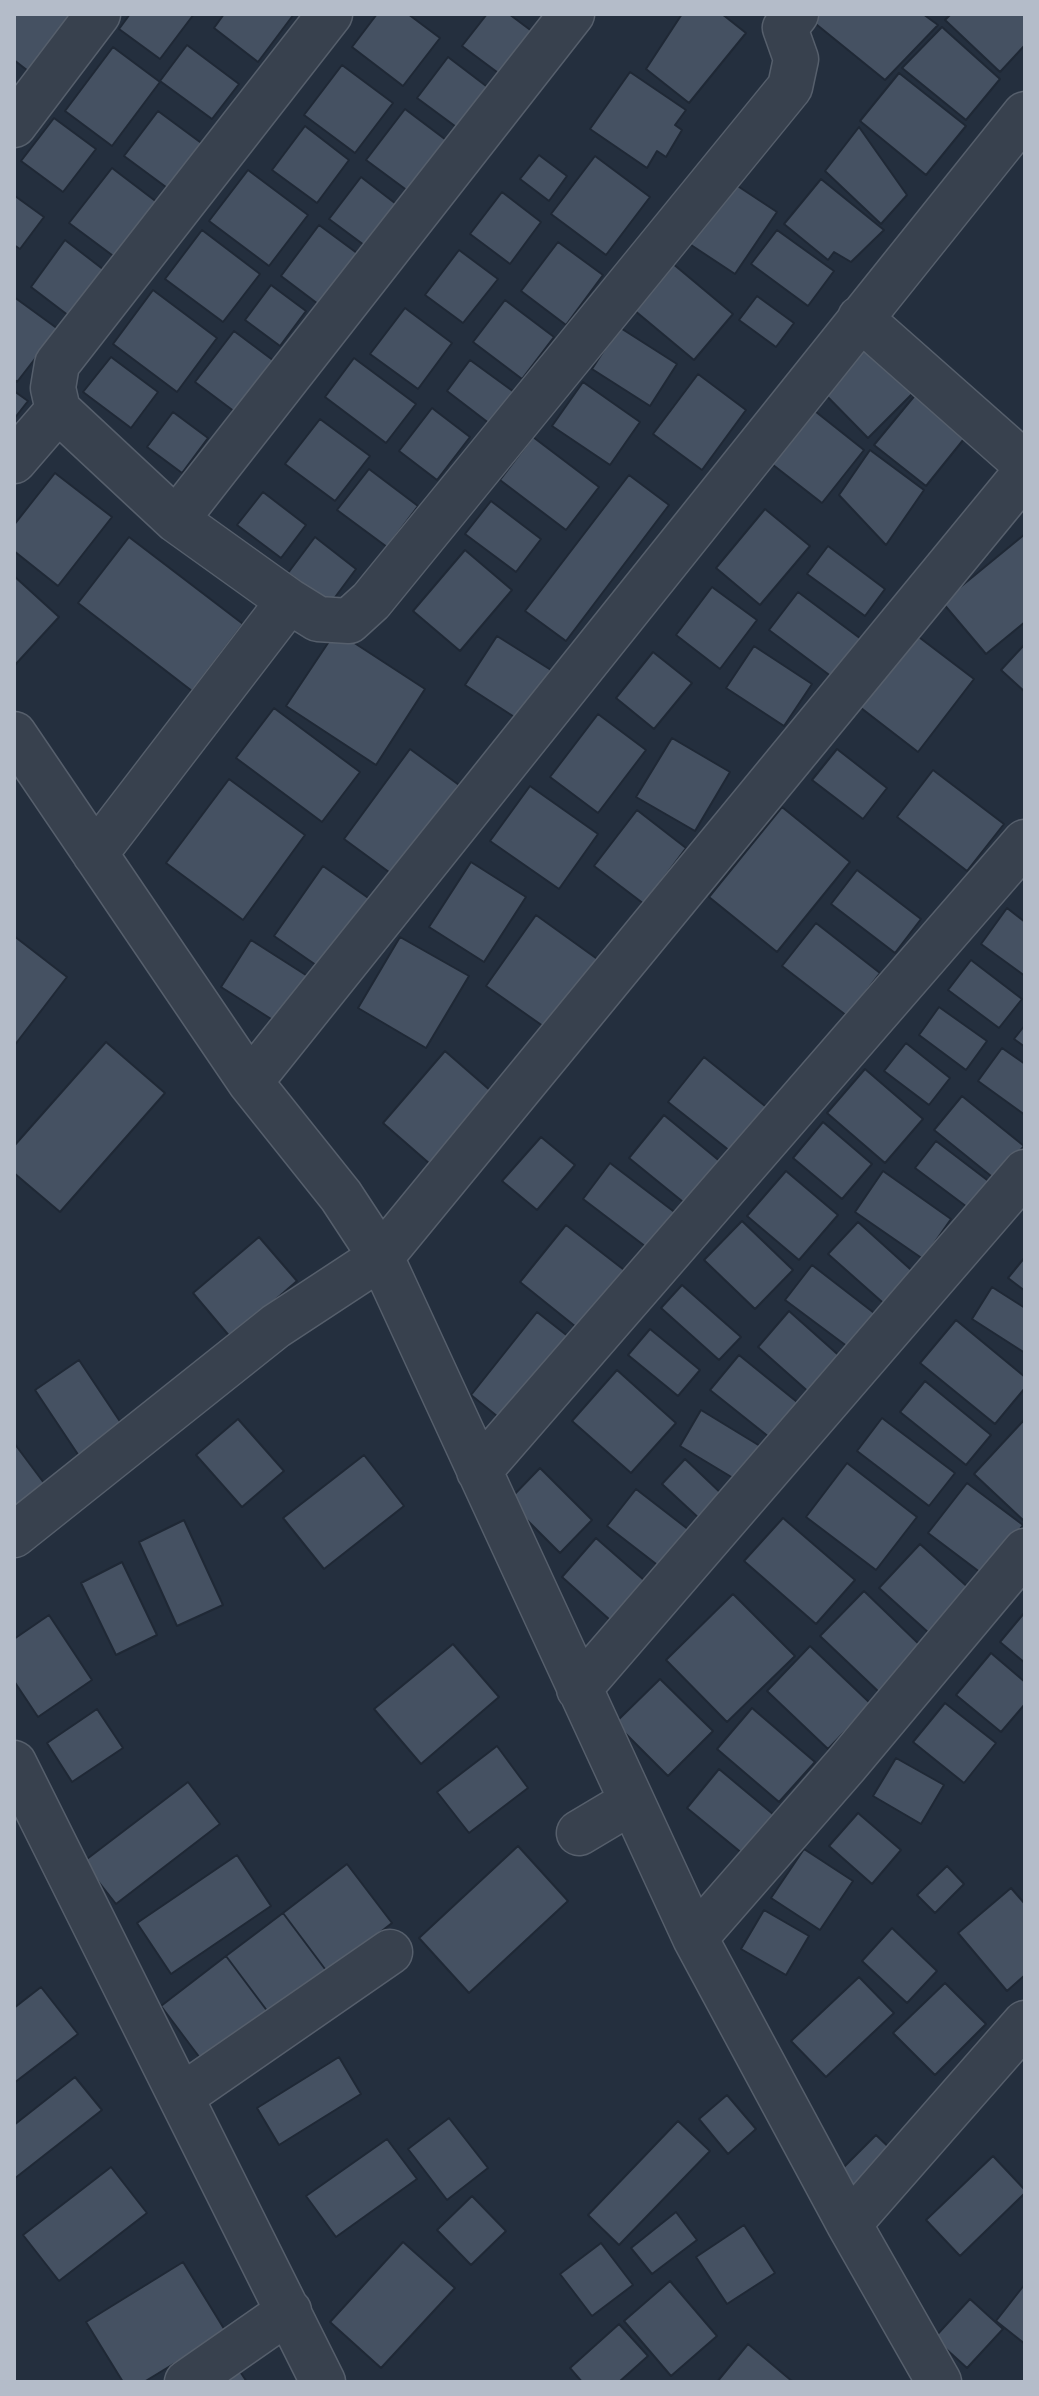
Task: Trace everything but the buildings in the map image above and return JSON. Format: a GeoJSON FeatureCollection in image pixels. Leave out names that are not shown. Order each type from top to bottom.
{"type":"FeatureCollection","features":[{"type":"Feature","properties":{"kind":"street"},"geometry":{"type":"LineString","coordinates":[[14,125],[98,14]]}},
{"type":"Feature","properties":{"kind":"street"},"geometry":{"type":"LineString","coordinates":[[330,14],[57,364],[53,388],[58,410],[176,520],[318,619],[349,621],[371,601],[790,87],[796,59],[782,19]]}},
{"type":"Feature","properties":{"kind":"street"},"geometry":{"type":"LineString","coordinates":[[176,520],[572,14]]}},
{"type":"Feature","properties":{"kind":"street"},"geometry":{"type":"LineString","coordinates":[[250,1082],[1025,114]]}},
{"type":"Feature","properties":{"kind":"street"},"geometry":{"type":"LineString","coordinates":[[860,318],[1025,464]]}},
{"type":"Feature","properties":{"kind":"street"},"geometry":{"type":"LineString","coordinates":[[14,461],[58,410]]}},
{"type":"Feature","properties":{"kind":"street"},"geometry":{"type":"LineString","coordinates":[[14,1535],[276,1326],[381,1257],[1025,473]]}},
{"type":"Feature","properties":{"kind":"street"},"geometry":{"type":"LineString","coordinates":[[95,854],[289,601]]}},
{"type":"Feature","properties":{"kind":"street"},"geometry":{"type":"LineString","coordinates":[[14,734],[250,1082],[341,1196],[381,1257],[695,1938],[849,2224],[939,2382]]}},
{"type":"Feature","properties":{"kind":"street"},"geometry":{"type":"LineString","coordinates":[[479,1471],[1025,842]]}},
{"type":"Feature","properties":{"kind":"street"},"geometry":{"type":"LineString","coordinates":[[579,1689],[1025,1172]]}},
{"type":"Feature","properties":{"kind":"street"},"geometry":{"type":"LineString","coordinates":[[695,1938],[846,1765],[1025,1551]]}},
{"type":"Feature","properties":{"kind":"street"},"geometry":{"type":"LineString","coordinates":[[14,1763],[323,2382]]}},
{"type":"Feature","properties":{"kind":"street"},"geometry":{"type":"LineString","coordinates":[[579,1833],[631,1802]]}},
{"type":"Feature","properties":{"kind":"street"},"geometry":{"type":"LineString","coordinates":[[182,2096],[390,1952]]}},
{"type":"Feature","properties":{"kind":"street"},"geometry":{"type":"LineString","coordinates":[[849,2224],[1025,2023]]}},
{"type":"Feature","properties":{"kind":"street"},"geometry":{"type":"LineString","coordinates":[[187,2382],[289,2311]]}}]}
